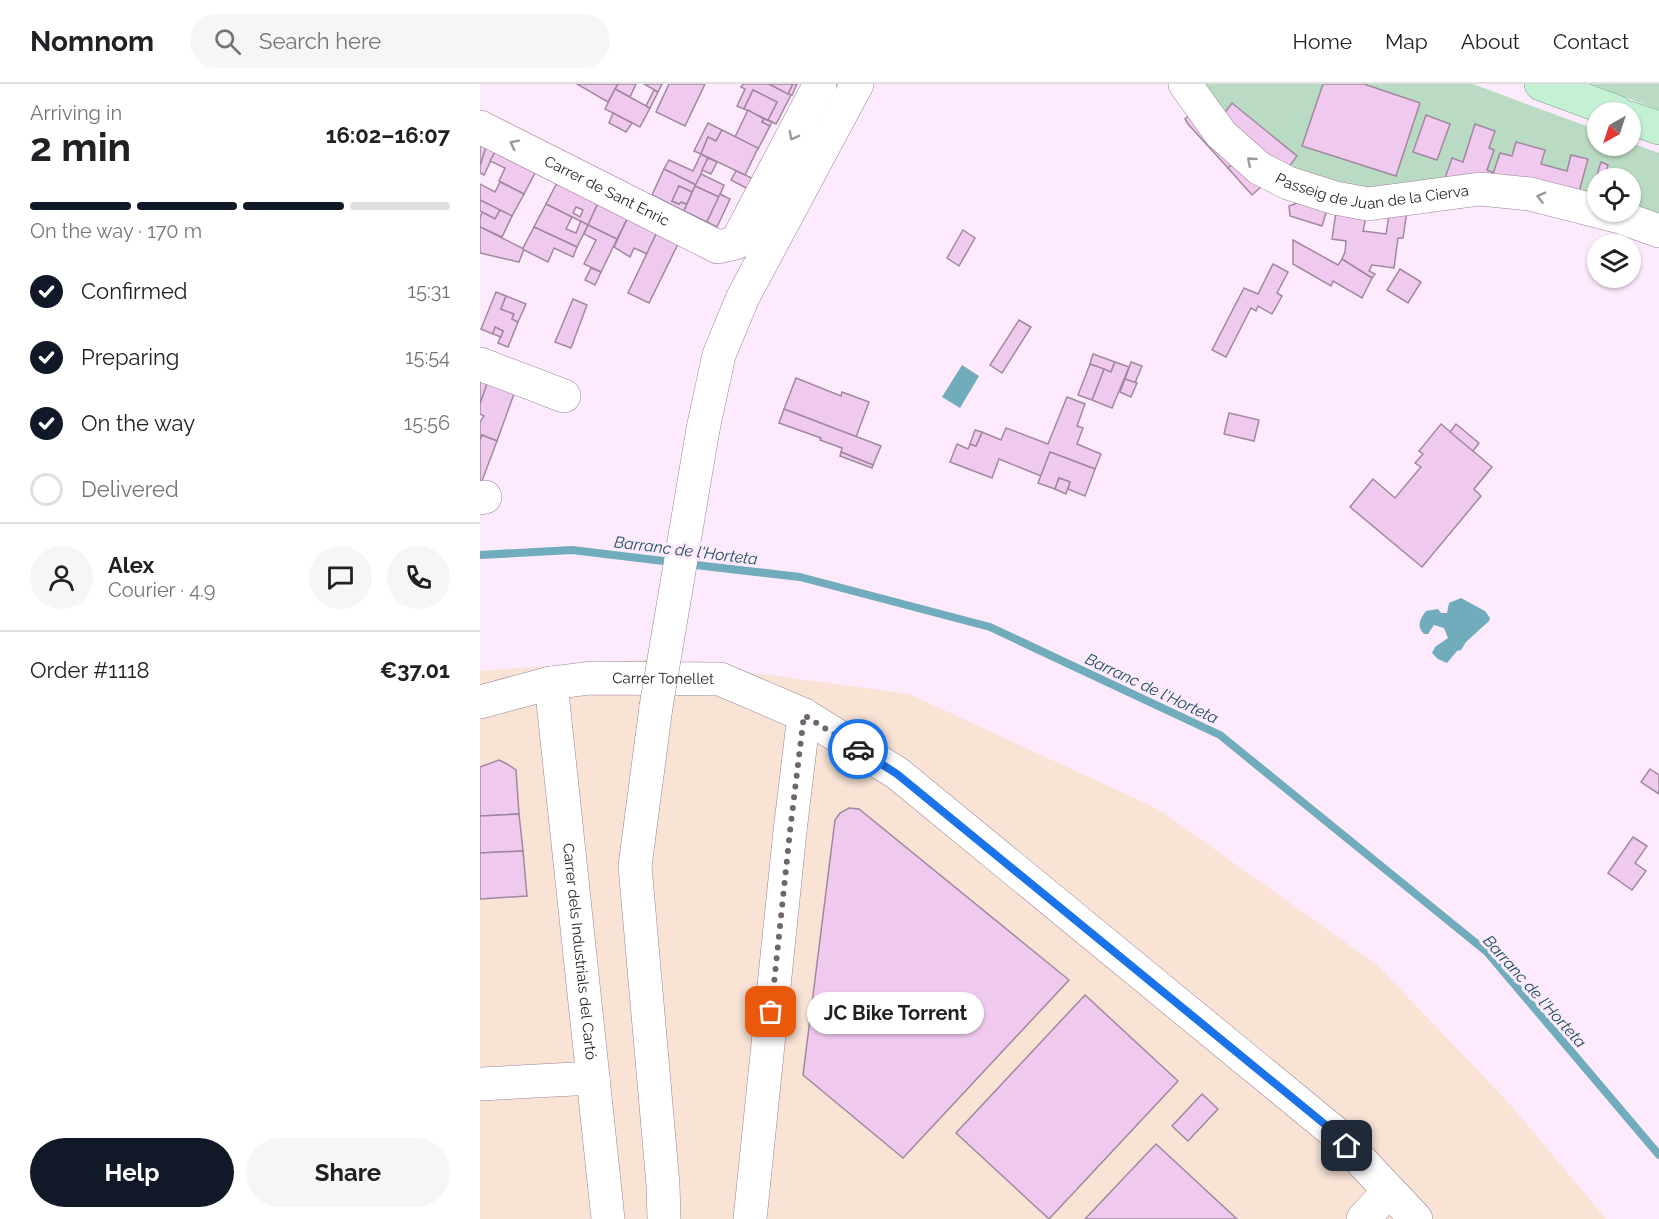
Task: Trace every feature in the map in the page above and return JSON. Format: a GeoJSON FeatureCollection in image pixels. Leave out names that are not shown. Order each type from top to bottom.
{"type":"FeatureCollection","features":[{"type":"Feature","properties":{"kind":"main road"},"geometry":{"type":"LineString","coordinates":[[1541,84],[1590,102]]}},
{"type":"Feature","properties":{"kind":"main road"},"geometry":{"type":"LineString","coordinates":[[1641,122],[1659,128]]}},
{"type":"Feature","properties":{"kind":"street","name":"Carrer de Sant Enric"},"geometry":{"type":"LineString","coordinates":[[480,127],[718,247],[736,243],[820,84]]}},
{"type":"Feature","properties":{"kind":"street"},"geometry":{"type":"LineString","coordinates":[[664,1219],[635,866],[656,707],[719,355],[743,297],[857,84]]}},
{"type":"Feature","properties":{"kind":"street","name":"Passeig de Juan de la Cierva"},"geometry":{"type":"LineString","coordinates":[[1185,84],[1221,134],[1259,168],[1288,183],[1335,198],[1368,204],[1480,189],[1530,194],[1620,217],[1659,231]]}},
{"type":"Feature","properties":{"kind":"street"},"geometry":{"type":"LineString","coordinates":[[480,364],[564,396]]}},
{"type":"Feature","properties":{"kind":"street","name":"Carrer Tonellet"},"geometry":{"type":"LineString","coordinates":[[480,702],[551,683],[591,678],[720,679],[804,715],[897,774],[1333,1131],[1416,1219]]}},
{"type":"Feature","properties":{"kind":"street","name":"Carrer dels Industrials del Cartó"},"geometry":{"type":"LineString","coordinates":[[551,683],[608,1219]]}},
{"type":"Feature","properties":{"kind":"street"},"geometry":{"type":"LineString","coordinates":[[750,1219],[804,715]]}},
{"type":"Feature","properties":{"kind":"street"},"geometry":{"type":"LineString","coordinates":[[480,1084],[593,1078]]}},
{"type":"Feature","properties":{"kind":"street"},"geometry":{"type":"LineString","coordinates":[[1363,1219],[1389,1191]]}},
{"type":"Feature","properties":{"kind":"shaded area"},"geometry":{"type":"Polygon","coordinates":[[[653,659],[909,694],[1158,809],[1377,965],[1508,1102],[1606,1219],[480,1219],[480,671],[653,659]]]}},
{"type":"Feature","properties":{"kind":"green space"},"geometry":{"type":"Polygon","coordinates":[[[1201,84],[1473,84],[1587,126],[1587,156],[1641,156],[1641,147],[1659,153],[1659,223],[1641,216],[1641,168],[1587,168],[1587,204],[1354,190],[1289,175],[1239,136],[1201,84]]]}},
{"type":"Feature","properties":{"kind":"green space"},"geometry":{"type":"Polygon","coordinates":[[[1591,84],[1659,84],[1659,110],[1591,84]]]}},
{"type":"Feature","properties":{"kind":"water"},"geometry":{"type":"Polygon","coordinates":[[[962,365],[979,376],[960,408],[942,397],[962,365]]]}},
{"type":"Feature","properties":{"kind":"water"},"geometry":{"type":"Polygon","coordinates":[[[1461,598],[1485,611],[1490,618],[1447,663],[1432,653],[1435,647],[1448,638],[1444,628],[1434,625],[1428,634],[1424,634],[1420,623],[1426,611],[1438,609],[1441,613],[1447,613],[1449,603],[1461,598]]]}},
{"type":"Feature","properties":{"kind":"building"},"geometry":{"type":"Polygon","coordinates":[[[577,84],[618,84],[608,102],[577,84]]]}},
{"type":"Feature","properties":{"kind":"building"},"geometry":{"type":"Polygon","coordinates":[[[618,84],[636,84],[630,97],[615,89],[618,84]]]}},
{"type":"Feature","properties":{"kind":"building"},"geometry":{"type":"Polygon","coordinates":[[[644,84],[662,84],[658,92],[644,84]]]}},
{"type":"Feature","properties":{"kind":"building"},"geometry":{"type":"Polygon","coordinates":[[[669,84],[705,84],[685,126],[656,112],[669,84]]]}},
{"type":"Feature","properties":{"kind":"building"},"geometry":{"type":"Polygon","coordinates":[[[743,84],[769,84],[791,95],[776,124],[768,120],[777,102],[753,90],[744,109],[737,106],[745,89],[741,87],[743,84]]]}},
{"type":"Feature","properties":{"kind":"building"},"geometry":{"type":"Polygon","coordinates":[[[769,84],[793,84],[788,94],[769,84]]]}},
{"type":"Feature","properties":{"kind":"building"},"geometry":{"type":"Polygon","coordinates":[[[793,84],[797,84],[792,95],[788,94],[793,84]]]}},
{"type":"Feature","properties":{"kind":"building"},"geometry":{"type":"Polygon","coordinates":[[[1323,84],[1364,84],[1420,103],[1396,176],[1302,146],[1323,84]]]}},
{"type":"Feature","properties":{"kind":"building"},"geometry":{"type":"Polygon","coordinates":[[[615,89],[650,108],[640,127],[605,109],[615,89]]]}},
{"type":"Feature","properties":{"kind":"building"},"geometry":{"type":"Polygon","coordinates":[[[654,90],[658,92],[650,108],[646,106],[654,90]]]}},
{"type":"Feature","properties":{"kind":"building"},"geometry":{"type":"Polygon","coordinates":[[[753,90],[777,102],[768,120],[744,109],[753,90]]]}},
{"type":"Feature","properties":{"kind":"building"},"geometry":{"type":"Polygon","coordinates":[[[1232,103],[1297,156],[1285,172],[1223,115],[1232,103]]]}},
{"type":"Feature","properties":{"kind":"building"},"geometry":{"type":"Polygon","coordinates":[[[1196,109],[1238,160],[1228,168],[1185,119],[1196,109]]]}},
{"type":"Feature","properties":{"kind":"building"},"geometry":{"type":"Polygon","coordinates":[[[748,110],[764,119],[762,122],[770,126],[758,149],[735,137],[748,110]]]}},
{"type":"Feature","properties":{"kind":"building"},"geometry":{"type":"Polygon","coordinates":[[[613,113],[632,123],[626,132],[609,123],[613,113]]]}},
{"type":"Feature","properties":{"kind":"building"},"geometry":{"type":"Polygon","coordinates":[[[1426,115],[1450,124],[1437,160],[1413,152],[1426,115]]]}},
{"type":"Feature","properties":{"kind":"building"},"geometry":{"type":"Polygon","coordinates":[[[764,119],[772,122],[770,126],[762,122],[764,119]]]}},
{"type":"Feature","properties":{"kind":"building"},"geometry":{"type":"Polygon","coordinates":[[[708,123],[722,130],[716,141],[708,137],[701,154],[694,151],[708,123]]]}},
{"type":"Feature","properties":{"kind":"building"},"geometry":{"type":"Polygon","coordinates":[[[1475,124],[1495,131],[1489,148],[1494,150],[1487,170],[1494,173],[1492,177],[1444,181],[1452,158],[1463,162],[1475,124]]]}},
{"type":"Feature","properties":{"kind":"building"},"geometry":{"type":"Polygon","coordinates":[[[722,130],[758,148],[745,175],[701,154],[708,137],[716,141],[722,130]]]}},
{"type":"Feature","properties":{"kind":"building"},"geometry":{"type":"Polygon","coordinates":[[[1516,142],[1545,150],[1541,164],[1567,171],[1571,155],[1588,159],[1577,199],[1492,177],[1500,153],[1512,156],[1516,142]]]}},
{"type":"Feature","properties":{"kind":"building"},"geometry":{"type":"Polygon","coordinates":[[[480,144],[486,147],[480,166],[480,144]]]}},
{"type":"Feature","properties":{"kind":"building"},"geometry":{"type":"Polygon","coordinates":[[[486,147],[495,152],[484,175],[480,173],[480,166],[486,147]]]}},
{"type":"Feature","properties":{"kind":"building"},"geometry":{"type":"Polygon","coordinates":[[[495,152],[536,171],[524,194],[499,181],[505,168],[490,161],[495,152]]]}},
{"type":"Feature","properties":{"kind":"building"},"geometry":{"type":"Polygon","coordinates":[[[701,154],[708,158],[696,185],[664,169],[669,160],[693,171],[701,154]]]}},
{"type":"Feature","properties":{"kind":"building"},"geometry":{"type":"Polygon","coordinates":[[[708,158],[717,162],[711,174],[702,170],[708,158]]]}},
{"type":"Feature","properties":{"kind":"building"},"geometry":{"type":"Polygon","coordinates":[[[1238,160],[1262,186],[1252,195],[1228,168],[1238,160]]]}},
{"type":"Feature","properties":{"kind":"building"},"geometry":{"type":"Polygon","coordinates":[[[1601,162],[1608,165],[1607,168],[1599,168],[1601,162]]]}},
{"type":"Feature","properties":{"kind":"building"},"geometry":{"type":"Polygon","coordinates":[[[664,169],[696,185],[692,192],[679,186],[672,201],[687,204],[684,211],[652,195],[664,169]]]}},
{"type":"Feature","properties":{"kind":"building"},"geometry":{"type":"Polygon","coordinates":[[[736,171],[754,179],[748,189],[731,180],[736,171]]]}},
{"type":"Feature","properties":{"kind":"building"},"geometry":{"type":"Polygon","coordinates":[[[701,174],[724,185],[719,197],[695,186],[701,174]]]}},
{"type":"Feature","properties":{"kind":"building"},"geometry":{"type":"Polygon","coordinates":[[[558,181],[599,201],[588,225],[546,204],[558,181]],[[576,207],[573,213],[580,217],[583,210],[576,207]]]}},
{"type":"Feature","properties":{"kind":"building"},"geometry":{"type":"Polygon","coordinates":[[[500,182],[524,194],[512,216],[480,200],[480,184],[495,192],[500,182]]]}},
{"type":"Feature","properties":{"kind":"building"},"geometry":{"type":"Polygon","coordinates":[[[679,186],[692,192],[687,204],[672,201],[679,186]]]}},
{"type":"Feature","properties":{"kind":"building"},"geometry":{"type":"Polygon","coordinates":[[[695,186],[719,197],[707,222],[684,211],[695,186]]]}},
{"type":"Feature","properties":{"kind":"building"},"geometry":{"type":"Polygon","coordinates":[[[720,194],[730,199],[717,227],[707,222],[720,194]]]}},
{"type":"Feature","properties":{"kind":"building"},"geometry":{"type":"Polygon","coordinates":[[[480,200],[500,210],[495,219],[480,211],[480,200]]]}},
{"type":"Feature","properties":{"kind":"building"},"geometry":{"type":"Polygon","coordinates":[[[599,201],[629,215],[617,239],[588,225],[599,201]]]}},
{"type":"Feature","properties":{"kind":"building"},"geometry":{"type":"Polygon","coordinates":[[[1303,201],[1327,209],[1322,226],[1290,216],[1289,206],[1303,201]]]}},
{"type":"Feature","properties":{"kind":"building"},"geometry":{"type":"Polygon","coordinates":[[[546,204],[572,217],[566,229],[576,233],[581,221],[588,225],[577,247],[534,227],[546,204]]]}},
{"type":"Feature","properties":{"kind":"building"},"geometry":{"type":"Polygon","coordinates":[[[500,210],[512,216],[502,237],[480,227],[482,212],[495,219],[500,210]]]}},
{"type":"Feature","properties":{"kind":"building"},"geometry":{"type":"Polygon","coordinates":[[[1407,211],[1403,238],[1398,238],[1394,268],[1372,265],[1369,271],[1375,274],[1372,278],[1342,259],[1346,241],[1332,239],[1336,212],[1366,217],[1363,231],[1386,234],[1389,215],[1407,211]]]}},
{"type":"Feature","properties":{"kind":"building"},"geometry":{"type":"Polygon","coordinates":[[[629,215],[658,230],[647,254],[634,248],[630,257],[614,247],[629,215]]]}},
{"type":"Feature","properties":{"kind":"building"},"geometry":{"type":"Polygon","coordinates":[[[588,225],[617,239],[601,272],[584,264],[596,240],[584,234],[588,225]]]}},
{"type":"Feature","properties":{"kind":"building"},"geometry":{"type":"Polygon","coordinates":[[[480,227],[524,249],[519,262],[480,253],[480,227]]]}},
{"type":"Feature","properties":{"kind":"building"},"geometry":{"type":"Polygon","coordinates":[[[534,227],[577,247],[573,257],[554,248],[548,262],[524,250],[534,227]]]}},
{"type":"Feature","properties":{"kind":"building"},"geometry":{"type":"Polygon","coordinates":[[[658,230],[680,240],[649,303],[628,293],[658,230]]]}},
{"type":"Feature","properties":{"kind":"building"},"geometry":{"type":"Polygon","coordinates":[[[963,230],[975,238],[959,266],[947,258],[963,230]]]}},
{"type":"Feature","properties":{"kind":"building"},"geometry":{"type":"Polygon","coordinates":[[[1293,240],[1338,265],[1342,259],[1372,278],[1362,298],[1333,281],[1331,286],[1293,264],[1293,240]]]}},
{"type":"Feature","properties":{"kind":"building"},"geometry":{"type":"Polygon","coordinates":[[[1273,264],[1288,272],[1277,293],[1282,296],[1272,314],[1258,306],[1256,311],[1251,308],[1226,357],[1212,350],[1244,288],[1258,294],[1273,264]]]}},
{"type":"Feature","properties":{"kind":"building"},"geometry":{"type":"Polygon","coordinates":[[[591,268],[601,272],[595,285],[585,280],[591,268]]]}},
{"type":"Feature","properties":{"kind":"building"},"geometry":{"type":"Polygon","coordinates":[[[1400,269],[1421,282],[1408,303],[1387,290],[1400,269]]]}},
{"type":"Feature","properties":{"kind":"building"},"geometry":{"type":"Polygon","coordinates":[[[496,292],[506,296],[501,309],[514,314],[512,319],[518,322],[508,347],[498,343],[503,331],[495,327],[493,334],[481,329],[496,292]]]}},
{"type":"Feature","properties":{"kind":"building"},"geometry":{"type":"Polygon","coordinates":[[[506,296],[526,304],[518,322],[512,319],[514,314],[501,309],[506,296]]]}},
{"type":"Feature","properties":{"kind":"building"},"geometry":{"type":"Polygon","coordinates":[[[573,299],[587,305],[571,348],[555,342],[573,299]]]}},
{"type":"Feature","properties":{"kind":"building"},"geometry":{"type":"Polygon","coordinates":[[[1019,320],[1031,327],[1002,373],[990,365],[1019,320]]]}},
{"type":"Feature","properties":{"kind":"building"},"geometry":{"type":"Polygon","coordinates":[[[495,327],[503,331],[501,337],[493,334],[495,327]]]}},
{"type":"Feature","properties":{"kind":"building"},"geometry":{"type":"Polygon","coordinates":[[[1093,354],[1115,362],[1111,372],[1090,364],[1093,354]]]}},
{"type":"Feature","properties":{"kind":"building"},"geometry":{"type":"Polygon","coordinates":[[[1115,362],[1129,367],[1112,408],[1092,400],[1104,369],[1111,372],[1115,362]]]}},
{"type":"Feature","properties":{"kind":"building"},"geometry":{"type":"Polygon","coordinates":[[[1131,362],[1142,366],[1135,383],[1125,379],[1131,362]]]}},
{"type":"Feature","properties":{"kind":"building"},"geometry":{"type":"Polygon","coordinates":[[[1090,364],[1104,369],[1092,400],[1078,395],[1090,364]]]}},
{"type":"Feature","properties":{"kind":"building"},"geometry":{"type":"Polygon","coordinates":[[[480,378],[488,381],[480,404],[480,378]]]}},
{"type":"Feature","properties":{"kind":"building"},"geometry":{"type":"Polygon","coordinates":[[[796,378],[841,396],[842,392],[869,402],[856,437],[784,409],[796,378]]]}},
{"type":"Feature","properties":{"kind":"building"},"geometry":{"type":"Polygon","coordinates":[[[1125,379],[1137,383],[1131,397],[1120,392],[1125,379]]]}},
{"type":"Feature","properties":{"kind":"building"},"geometry":{"type":"Polygon","coordinates":[[[488,381],[515,391],[497,441],[482,435],[480,440],[480,422],[484,416],[480,414],[480,404],[488,381]]]}},
{"type":"Feature","properties":{"kind":"building"},"geometry":{"type":"Polygon","coordinates":[[[1067,397],[1085,404],[1077,426],[1083,428],[1077,444],[1101,454],[1095,469],[1050,452],[1041,476],[999,459],[992,478],[950,462],[957,444],[968,449],[970,444],[976,446],[982,432],[1001,440],[1006,428],[1048,444],[1067,397]]]}},
{"type":"Feature","properties":{"kind":"building"},"geometry":{"type":"Polygon","coordinates":[[[784,409],[881,446],[873,465],[841,452],[842,448],[820,440],[821,438],[779,423],[784,409]]]}},
{"type":"Feature","properties":{"kind":"building"},"geometry":{"type":"Polygon","coordinates":[[[1229,413],[1259,420],[1254,441],[1224,434],[1229,413]]]}},
{"type":"Feature","properties":{"kind":"building"},"geometry":{"type":"Polygon","coordinates":[[[1441,424],[1492,467],[1474,489],[1481,496],[1422,567],[1350,507],[1373,479],[1395,498],[1421,467],[1415,463],[1423,454],[1419,451],[1441,424]]]}},
{"type":"Feature","properties":{"kind":"building"},"geometry":{"type":"Polygon","coordinates":[[[1456,424],[1479,443],[1473,451],[1450,432],[1456,424]]]}},
{"type":"Feature","properties":{"kind":"building"},"geometry":{"type":"Polygon","coordinates":[[[975,430],[982,432],[976,446],[970,444],[975,430]]]}},
{"type":"Feature","properties":{"kind":"building"},"geometry":{"type":"Polygon","coordinates":[[[482,435],[497,441],[480,486],[480,440],[482,435]]]}},
{"type":"Feature","properties":{"kind":"building"},"geometry":{"type":"Polygon","coordinates":[[[841,452],[873,465],[872,468],[840,456],[841,452]]]}},
{"type":"Feature","properties":{"kind":"building"},"geometry":{"type":"Polygon","coordinates":[[[1050,452],[1095,469],[1085,496],[1068,489],[1070,482],[1059,478],[1055,489],[1038,483],[1050,452]]]}},
{"type":"Feature","properties":{"kind":"building"},"geometry":{"type":"Polygon","coordinates":[[[1059,478],[1070,482],[1066,494],[1055,489],[1059,478]]]}},
{"type":"Feature","properties":{"kind":"building"},"geometry":{"type":"Polygon","coordinates":[[[499,760],[516,770],[519,814],[480,816],[480,767],[499,760]]]}},
{"type":"Feature","properties":{"kind":"building"},"geometry":{"type":"Polygon","coordinates":[[[1650,769],[1659,775],[1659,794],[1641,782],[1650,769]]]}},
{"type":"Feature","properties":{"kind":"building"},"geometry":{"type":"Polygon","coordinates":[[[849,808],[859,809],[1069,980],[903,1158],[803,1075],[835,820],[840,813],[849,808]]]}},
{"type":"Feature","properties":{"kind":"building"},"geometry":{"type":"Polygon","coordinates":[[[519,814],[523,851],[480,853],[480,816],[519,814]]]}},
{"type":"Feature","properties":{"kind":"building"},"geometry":{"type":"Polygon","coordinates":[[[1633,837],[1647,846],[1635,863],[1646,871],[1632,890],[1608,873],[1633,837]]]}},
{"type":"Feature","properties":{"kind":"building"},"geometry":{"type":"Polygon","coordinates":[[[523,851],[527,896],[480,899],[480,853],[523,851]]]}},
{"type":"Feature","properties":{"kind":"building"},"geometry":{"type":"Polygon","coordinates":[[[1085,995],[1178,1081],[1049,1219],[956,1133],[1085,995]]]}},
{"type":"Feature","properties":{"kind":"building"},"geometry":{"type":"Polygon","coordinates":[[[1202,1094],[1218,1109],[1188,1141],[1172,1126],[1202,1094]]]}},
{"type":"Feature","properties":{"kind":"building"},"geometry":{"type":"Polygon","coordinates":[[[1156,1144],[1237,1219],[1085,1219],[1156,1144]]]}},
{"type":"Feature","properties":{"kind":"waterway","name":"Barranc de l'Horteta"},"geometry":{"type":"LineString","coordinates":[[480,555],[572,550],[672,562]]}},
{"type":"Feature","properties":{"kind":"waterway","name":"Barranc de l'Horteta"},"geometry":{"type":"LineString","coordinates":[[687,564],[800,577],[990,627],[1220,735],[1487,952],[1659,1155]]}},
{"type":"Feature","properties":{"kind":"way so far"},"geometry":{"type":"LineString","coordinates":[[771,1012],[804,715],[858,749]]}},
{"type":"Feature","properties":{"kind":"place","name":"JC Bike Torrent"},"geometry":{"type":"Point","coordinates":[771,1012]}},
{"type":"Feature","properties":{"kind":"route"},"geometry":{"type":"LineString","coordinates":[[858,749],[897,774],[1333,1131],[1347,1146]]}}]}
